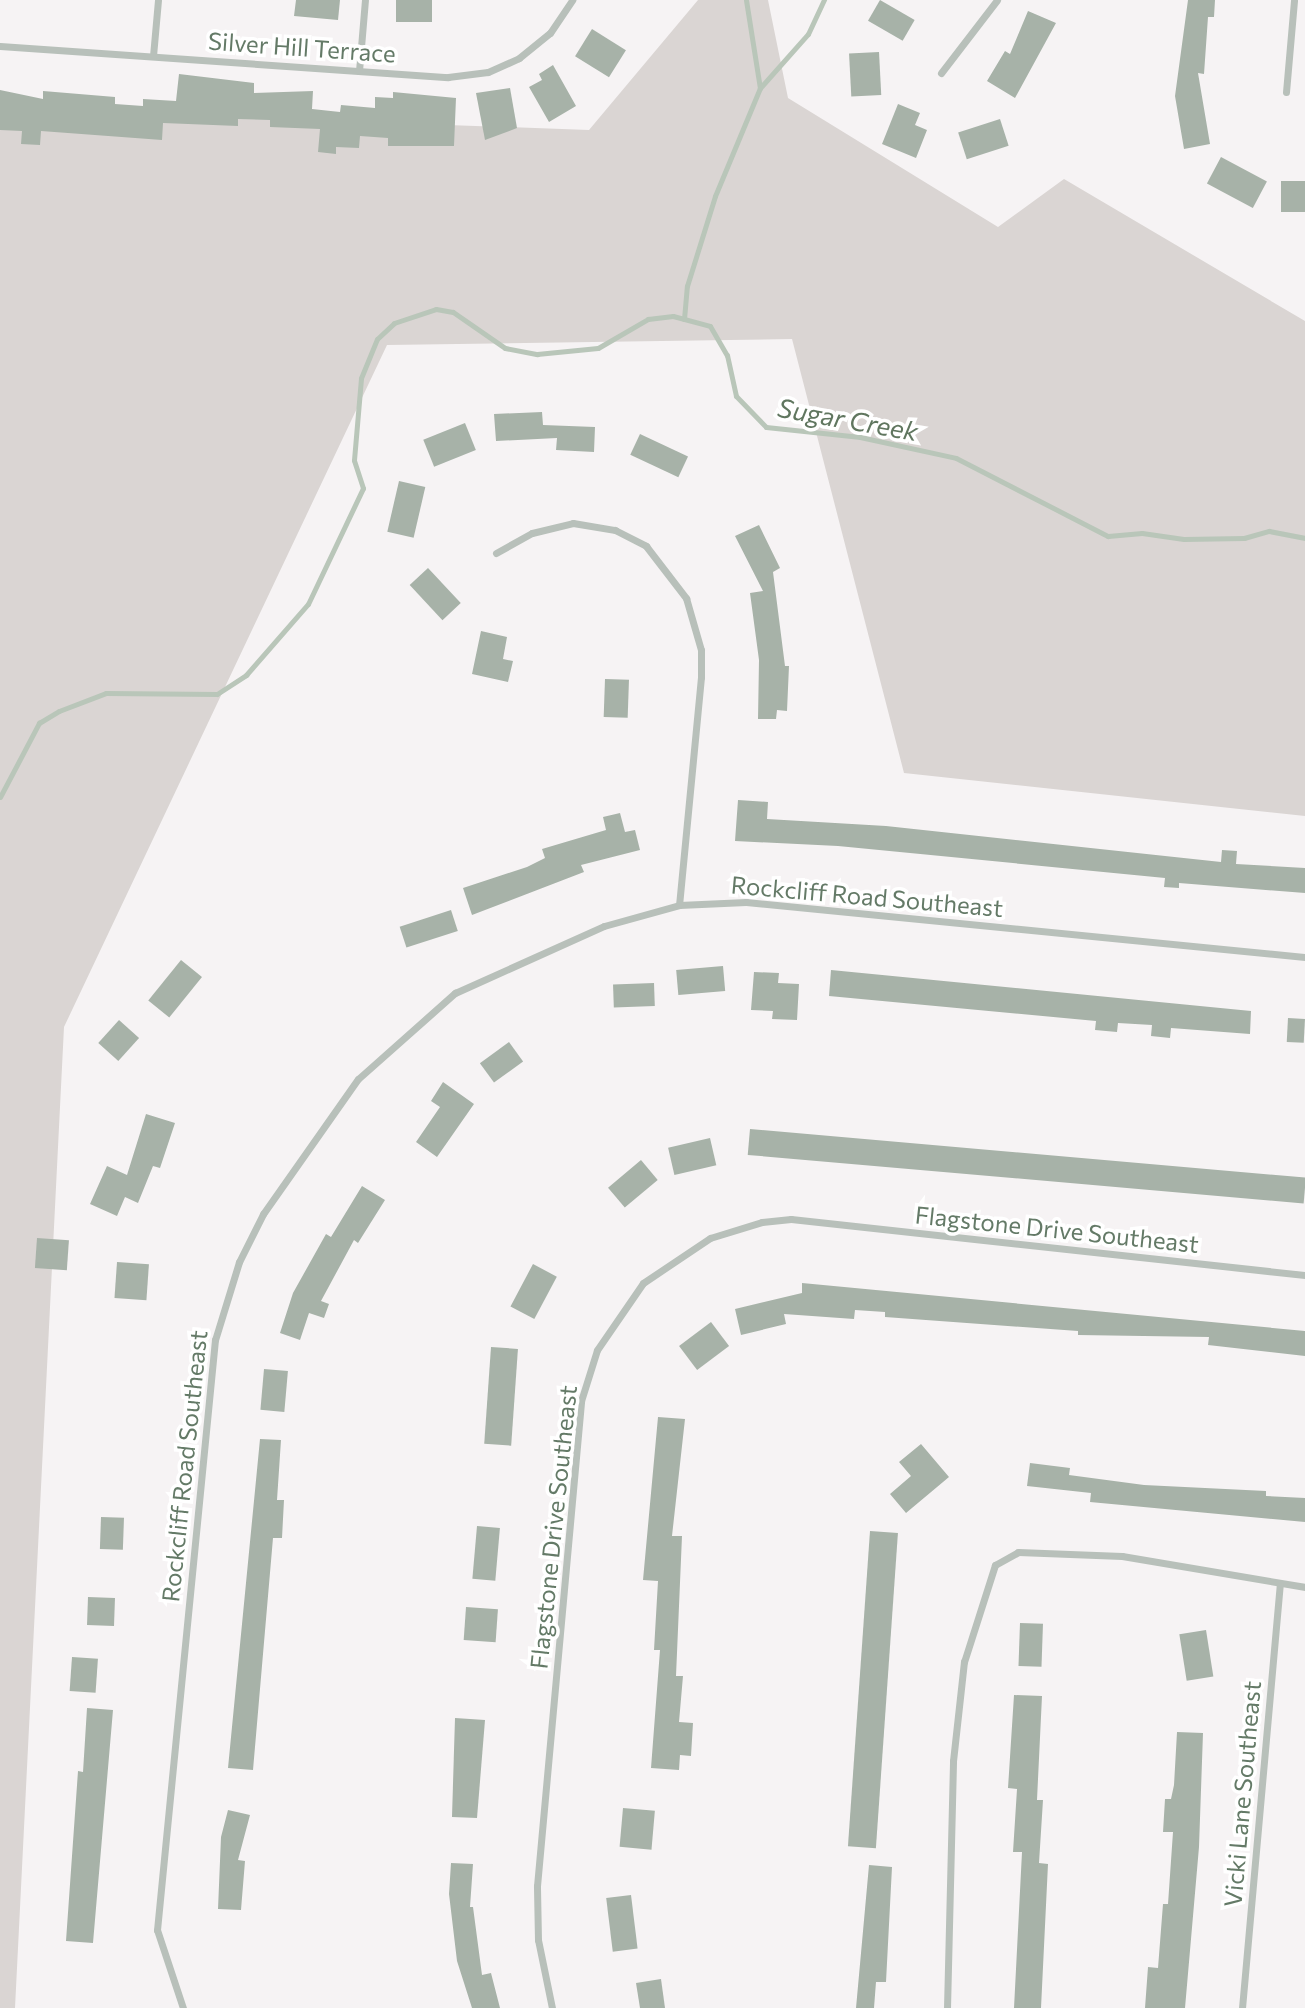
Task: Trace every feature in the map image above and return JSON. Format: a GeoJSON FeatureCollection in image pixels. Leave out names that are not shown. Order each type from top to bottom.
{"type":"FeatureCollection","features":[{"type":"Feature","properties":{"kind":"street"},"geometry":{"type":"LineString","coordinates":[[153,56],[158,0]]}},
{"type":"Feature","properties":{"kind":"street"},"geometry":{"type":"LineString","coordinates":[[359,71],[365,0]]}},
{"type":"Feature","properties":{"kind":"street","name":"Silver Hill Terrace"},"geometry":{"type":"LineString","coordinates":[[0,46],[447,77],[488,72],[519,58],[550,33],[572,0]]}},
{"type":"Feature","properties":{"kind":"street"},"geometry":{"type":"LineString","coordinates":[[941,73],[997,0]]}},
{"type":"Feature","properties":{"kind":"street"},"geometry":{"type":"LineString","coordinates":[[1286,92],[1294,0]]}},
{"type":"Feature","properties":{"kind":"street"},"geometry":{"type":"LineString","coordinates":[[496,553],[532,533],[573,523],[615,530],[646,545],[686,598],[701,650],[701,677],[679,905]]}},
{"type":"Feature","properties":{"kind":"street","name":"Rockcliff Road Southeast"},"geometry":{"type":"LineString","coordinates":[[183,2008],[167,1970],[158,1917],[211,1366],[230,1288],[245,1250],[288,1173],[358,1079],[454,993],[604,926],[679,905],[746,902],[1305,957]]}},
{"type":"Feature","properties":{"kind":"street","name":"Flagstone Drive Southeast"},"geometry":{"type":"LineString","coordinates":[[552,2008],[538,1940],[537,1886],[581,1401],[604,1338],[643,1283],[664,1265],[710,1238],[762,1222],[792,1219],[1305,1275]]}},
{"type":"Feature","properties":{"kind":"street"},"geometry":{"type":"LineString","coordinates":[[947,2008],[953,1761],[964,1662],[995,1565],[1018,1552],[1122,1556],[1305,1587]]}},
{"type":"Feature","properties":{"kind":"street","name":"Vicki Lane Southeast"},"geometry":{"type":"LineString","coordinates":[[1242,2008],[1280,1584]]}},
{"type":"Feature","properties":{"kind":"shaded area"},"geometry":{"type":"Polygon","coordinates":[[[698,0],[768,0],[788,98],[998,227],[1064,179],[1305,321],[1305,816],[904,773],[792,339],[387,345],[64,1027],[15,2008],[0,2008],[0,109],[589,130],[698,0]]]}},
{"type":"Feature","properties":{"kind":"building"},"geometry":{"type":"Polygon","coordinates":[[[296,0],[340,0],[338,20],[294,16],[296,0]]]}},
{"type":"Feature","properties":{"kind":"building"},"geometry":{"type":"Polygon","coordinates":[[[396,0],[432,0],[432,22],[396,22],[396,0]]]}},
{"type":"Feature","properties":{"kind":"building"},"geometry":{"type":"Polygon","coordinates":[[[880,0],[915,20],[903,41],[868,21],[880,0]]]}},
{"type":"Feature","properties":{"kind":"building"},"geometry":{"type":"Polygon","coordinates":[[[1188,0],[1215,0],[1214,17],[1208,17],[1204,74],[1198,73],[1210,144],[1184,149],[1175,96],[1188,0]]]}},
{"type":"Feature","properties":{"kind":"building"},"geometry":{"type":"Polygon","coordinates":[[[1028,11],[1056,23],[1015,98],[987,81],[1005,51],[1010,54],[1028,11]]]}},
{"type":"Feature","properties":{"kind":"building"},"geometry":{"type":"Polygon","coordinates":[[[592,29],[626,50],[609,77],[575,56],[592,29]]]}},
{"type":"Feature","properties":{"kind":"building"},"geometry":{"type":"Polygon","coordinates":[[[879,52],[881,95],[851,97],[849,54],[879,52]]]}},
{"type":"Feature","properties":{"kind":"building"},"geometry":{"type":"Polygon","coordinates":[[[553,65],[576,106],[549,122],[529,87],[542,80],[539,74],[553,65]]]}},
{"type":"Feature","properties":{"kind":"building"},"geometry":{"type":"Polygon","coordinates":[[[179,74],[254,83],[254,93],[313,91],[312,109],[340,112],[341,105],[375,108],[375,97],[393,98],[393,92],[456,98],[454,146],[388,146],[388,138],[360,136],[359,148],[336,147],[336,154],[318,152],[320,129],[270,127],[270,120],[238,119],[238,126],[163,123],[162,140],[41,131],[40,145],[21,144],[22,131],[0,130],[0,90],[43,99],[43,91],[115,97],[115,104],[143,106],[143,99],[176,101],[179,74]]]}},
{"type":"Feature","properties":{"kind":"building"},"geometry":{"type":"Polygon","coordinates":[[[510,88],[517,128],[485,140],[476,93],[510,88]]]}},
{"type":"Feature","properties":{"kind":"building"},"geometry":{"type":"Polygon","coordinates":[[[898,104],[920,113],[915,125],[927,130],[916,158],[882,144],[898,104]]]}},
{"type":"Feature","properties":{"kind":"building"},"geometry":{"type":"Polygon","coordinates":[[[1000,119],[1009,146],[967,159],[958,133],[1000,119]]]}},
{"type":"Feature","properties":{"kind":"building"},"geometry":{"type":"Polygon","coordinates":[[[1221,157],[1267,181],[1253,208],[1207,183],[1221,157]]]}},
{"type":"Feature","properties":{"kind":"building"},"geometry":{"type":"Polygon","coordinates":[[[1281,181],[1305,181],[1305,212],[1281,212],[1281,181]]]}},
{"type":"Feature","properties":{"kind":"building"},"geometry":{"type":"Polygon","coordinates":[[[542,412],[543,425],[595,427],[594,452],[556,450],[557,438],[496,441],[494,414],[542,412]]]}},
{"type":"Feature","properties":{"kind":"building"},"geometry":{"type":"Polygon","coordinates":[[[465,423],[476,450],[434,467],[423,440],[465,423]]]}},
{"type":"Feature","properties":{"kind":"building"},"geometry":{"type":"Polygon","coordinates":[[[640,434],[688,456],[678,477],[630,455],[640,434]]]}},
{"type":"Feature","properties":{"kind":"building"},"geometry":{"type":"Polygon","coordinates":[[[399,481],[425,487],[414,538],[387,532],[399,481]]]}},
{"type":"Feature","properties":{"kind":"building"},"geometry":{"type":"Polygon","coordinates":[[[759,525],[780,568],[773,572],[785,666],[789,666],[787,711],[777,710],[776,719],[758,719],[759,660],[750,593],[763,591],[735,536],[759,525]]]}},
{"type":"Feature","properties":{"kind":"building"},"geometry":{"type":"Polygon","coordinates":[[[428,568],[461,603],[442,620],[410,585],[428,568]]]}},
{"type":"Feature","properties":{"kind":"building"},"geometry":{"type":"Polygon","coordinates":[[[481,631],[507,637],[503,659],[513,661],[508,682],[472,674],[481,631]]]}},
{"type":"Feature","properties":{"kind":"building"},"geometry":{"type":"Polygon","coordinates":[[[605,679],[629,680],[628,718],[604,717],[605,679]]]}},
{"type":"Feature","properties":{"kind":"building"},"geometry":{"type":"Polygon","coordinates":[[[738,800],[768,802],[767,819],[886,826],[1221,862],[1222,850],[1237,851],[1236,864],[1305,868],[1305,893],[1179,883],[1179,888],[1164,887],[1165,878],[838,846],[735,841],[738,800]]]}},
{"type":"Feature","properties":{"kind":"building"},"geometry":{"type":"Polygon","coordinates":[[[620,813],[625,832],[635,830],[640,850],[581,865],[584,872],[472,915],[463,888],[527,867],[545,858],[542,849],[606,830],[603,817],[620,813]]]}},
{"type":"Feature","properties":{"kind":"building"},"geometry":{"type":"Polygon","coordinates":[[[451,910],[458,931],[406,948],[400,927],[451,910]]]}},
{"type":"Feature","properties":{"kind":"building"},"geometry":{"type":"Polygon","coordinates":[[[181,960],[202,977],[169,1017],[148,1000],[181,960]]]}},
{"type":"Feature","properties":{"kind":"building"},"geometry":{"type":"Polygon","coordinates":[[[723,966],[725,991],[678,995],[676,970],[723,966]]]}},
{"type":"Feature","properties":{"kind":"building"},"geometry":{"type":"Polygon","coordinates":[[[831,970],[1251,1011],[1250,1034],[1171,1028],[1170,1038],[1151,1036],[1152,1025],[1118,1023],[1117,1032],[1095,1030],[1096,1021],[829,996],[831,970]]]}},
{"type":"Feature","properties":{"kind":"building"},"geometry":{"type":"Polygon","coordinates":[[[754,972],[779,973],[778,983],[799,984],[797,1020],[772,1019],[773,1011],[751,1010],[754,972]]]}},
{"type":"Feature","properties":{"kind":"building"},"geometry":{"type":"Polygon","coordinates":[[[654,983],[655,1006],[614,1007],[613,984],[654,983]]]}},
{"type":"Feature","properties":{"kind":"building"},"geometry":{"type":"Polygon","coordinates":[[[1288,1018],[1305,1019],[1304,1043],[1287,1042],[1288,1018]]]}},
{"type":"Feature","properties":{"kind":"building"},"geometry":{"type":"Polygon","coordinates":[[[119,1020],[139,1038],[118,1061],[98,1043],[119,1020]]]}},
{"type":"Feature","properties":{"kind":"building"},"geometry":{"type":"Polygon","coordinates":[[[509,1042],[523,1061],[494,1083],[480,1063],[509,1042]]]}},
{"type":"Feature","properties":{"kind":"building"},"geometry":{"type":"Polygon","coordinates":[[[443,1082],[474,1104],[437,1157],[416,1142],[440,1107],[431,1101],[443,1082]]]}},
{"type":"Feature","properties":{"kind":"building"},"geometry":{"type":"Polygon","coordinates":[[[146,1114],[175,1123],[160,1168],[153,1166],[138,1203],[125,1197],[117,1216],[90,1204],[107,1166],[127,1175],[146,1114]]]}},
{"type":"Feature","properties":{"kind":"building"},"geometry":{"type":"Polygon","coordinates":[[[750,1129],[1305,1178],[1304,1204],[748,1155],[750,1129]]]}},
{"type":"Feature","properties":{"kind":"building"},"geometry":{"type":"Polygon","coordinates":[[[710,1138],[716,1165],[674,1175],[668,1148],[710,1138]]]}},
{"type":"Feature","properties":{"kind":"building"},"geometry":{"type":"Polygon","coordinates":[[[641,1160],[658,1180],[625,1208],[608,1188],[641,1160]]]}},
{"type":"Feature","properties":{"kind":"building"},"geometry":{"type":"Polygon","coordinates":[[[362,1186],[385,1200],[358,1243],[354,1240],[321,1301],[329,1304],[324,1318],[309,1313],[300,1340],[280,1333],[293,1293],[326,1234],[331,1237],[362,1186]]]}},
{"type":"Feature","properties":{"kind":"building"},"geometry":{"type":"Polygon","coordinates":[[[37,1238],[69,1240],[67,1270],[35,1268],[37,1238]]]}},
{"type":"Feature","properties":{"kind":"building"},"geometry":{"type":"Polygon","coordinates":[[[117,1262],[149,1264],[146,1300],[114,1298],[117,1262]]]}},
{"type":"Feature","properties":{"kind":"building"},"geometry":{"type":"Polygon","coordinates":[[[533,1264],[557,1277],[534,1319],[510,1306],[533,1264]]]}},
{"type":"Feature","properties":{"kind":"building"},"geometry":{"type":"Polygon","coordinates":[[[802,1283],[1305,1331],[1305,1356],[1208,1345],[1209,1337],[1078,1335],[1078,1331],[885,1317],[885,1312],[855,1310],[854,1319],[784,1314],[786,1324],[741,1335],[735,1309],[802,1293],[802,1283]]]}},
{"type":"Feature","properties":{"kind":"building"},"geometry":{"type":"Polygon","coordinates":[[[711,1322],[729,1346],[697,1370],[679,1346],[711,1322]]]}},
{"type":"Feature","properties":{"kind":"building"},"geometry":{"type":"Polygon","coordinates":[[[491,1347],[518,1349],[511,1446],[484,1444],[491,1347]]]}},
{"type":"Feature","properties":{"kind":"building"},"geometry":{"type":"Polygon","coordinates":[[[264,1369],[288,1371],[284,1412],[260,1410],[264,1369]]]}},
{"type":"Feature","properties":{"kind":"building"},"geometry":{"type":"Polygon","coordinates":[[[658,1417],[685,1419],[672,1536],[682,1536],[676,1676],[683,1676],[679,1722],[693,1723],[691,1756],[680,1755],[679,1770],[651,1768],[660,1650],[654,1650],[658,1581],[643,1580],[658,1417]]]}},
{"type":"Feature","properties":{"kind":"building"},"geometry":{"type":"Polygon","coordinates":[[[260,1439],[281,1440],[277,1500],[284,1500],[282,1538],[273,1538],[253,1770],[228,1768],[260,1439]]]}},
{"type":"Feature","properties":{"kind":"building"},"geometry":{"type":"Polygon","coordinates":[[[921,1444],[949,1477],[906,1513],[890,1494],[911,1476],[899,1462],[921,1444]]]}},
{"type":"Feature","properties":{"kind":"building"},"geometry":{"type":"Polygon","coordinates":[[[1030,1463],[1070,1468],[1069,1475],[1144,1485],[1266,1491],[1266,1496],[1305,1498],[1305,1522],[1090,1502],[1091,1493],[1027,1486],[1030,1463]]]}},
{"type":"Feature","properties":{"kind":"building"},"geometry":{"type":"Polygon","coordinates":[[[101,1517],[124,1518],[123,1550],[100,1549],[101,1517]]]}},
{"type":"Feature","properties":{"kind":"building"},"geometry":{"type":"Polygon","coordinates":[[[477,1526],[500,1528],[495,1581],[472,1579],[477,1526]]]}},
{"type":"Feature","properties":{"kind":"building"},"geometry":{"type":"Polygon","coordinates":[[[870,1531],[898,1533],[876,1848],[848,1846],[870,1531]]]}},
{"type":"Feature","properties":{"kind":"building"},"geometry":{"type":"Polygon","coordinates":[[[88,1597],[115,1598],[114,1626],[87,1625],[88,1597]]]}},
{"type":"Feature","properties":{"kind":"building"},"geometry":{"type":"Polygon","coordinates":[[[466,1607],[498,1609],[496,1642],[464,1640],[466,1607]]]}},
{"type":"Feature","properties":{"kind":"building"},"geometry":{"type":"Polygon","coordinates":[[[1020,1623],[1043,1624],[1041,1667],[1018,1666],[1020,1623]]]}},
{"type":"Feature","properties":{"kind":"building"},"geometry":{"type":"Polygon","coordinates":[[[1206,1630],[1213,1676],[1187,1681],[1179,1634],[1206,1630]]]}},
{"type":"Feature","properties":{"kind":"building"},"geometry":{"type":"Polygon","coordinates":[[[72,1657],[98,1659],[96,1693],[70,1691],[72,1657]]]}},
{"type":"Feature","properties":{"kind":"building"},"geometry":{"type":"Polygon","coordinates":[[[1014,1695],[1042,1696],[1037,1800],[1043,1800],[1039,1863],[1048,1864],[1041,2008],[1014,2008],[1022,1852],[1013,1852],[1017,1789],[1008,1788],[1014,1695]]]}},
{"type":"Feature","properties":{"kind":"building"},"geometry":{"type":"Polygon","coordinates":[[[87,1708],[113,1710],[93,1943],[66,1941],[78,1771],[83,1772],[87,1708]]]}},
{"type":"Feature","properties":{"kind":"building"},"geometry":{"type":"Polygon","coordinates":[[[455,1718],[485,1720],[477,1818],[452,1817],[455,1718]]]}},
{"type":"Feature","properties":{"kind":"building"},"geometry":{"type":"Polygon","coordinates":[[[1177,1732],[1203,1733],[1199,1847],[1185,2008],[1145,2008],[1148,1967],[1158,1968],[1163,1904],[1168,1904],[1173,1832],[1163,1832],[1165,1799],[1171,1799],[1174,1785],[1177,1732]]]}},
{"type":"Feature","properties":{"kind":"building"},"geometry":{"type":"Polygon","coordinates":[[[623,1808],[655,1811],[651,1850],[620,1847],[623,1808]]]}},
{"type":"Feature","properties":{"kind":"building"},"geometry":{"type":"Polygon","coordinates":[[[228,1810],[250,1815],[238,1860],[245,1861],[241,1910],[218,1909],[221,1837],[228,1810]]]}},
{"type":"Feature","properties":{"kind":"building"},"geometry":{"type":"Polygon","coordinates":[[[451,1863],[473,1864],[470,1907],[473,1907],[482,1975],[491,1973],[500,2008],[472,2008],[457,1961],[449,1894],[451,1863]]]}},
{"type":"Feature","properties":{"kind":"building"},"geometry":{"type":"Polygon","coordinates":[[[869,1865],[892,1867],[886,1982],[876,1982],[874,2008],[856,2008],[869,1865]]]}},
{"type":"Feature","properties":{"kind":"building"},"geometry":{"type":"Polygon","coordinates":[[[631,1895],[638,1949],[613,1952],[606,1898],[631,1895]]]}},
{"type":"Feature","properties":{"kind":"building"},"geometry":{"type":"Polygon","coordinates":[[[661,1979],[665,2008],[640,2008],[636,1983],[661,1979]]]}},
{"type":"Feature","properties":{"kind":"waterway"},"geometry":{"type":"LineString","coordinates":[[746,0],[760,88]]}},
{"type":"Feature","properties":{"kind":"waterway"},"geometry":{"type":"LineString","coordinates":[[684,319],[687,286],[715,196],[760,88],[808,34],[824,0]]}},
{"type":"Feature","properties":{"kind":"waterway","name":"Sugar Creek"},"geometry":{"type":"LineString","coordinates":[[0,797],[39,723],[59,711],[106,693],[217,694],[246,675],[308,604],[363,488],[354,460],[361,378],[377,339],[394,323],[436,309],[453,312],[505,348],[537,354],[598,348],[648,319],[673,316],[710,326],[727,355],[736,396],[766,427],[860,437],[956,458],[1108,536],[1142,533],[1184,539],[1244,538],[1269,531],[1305,538]]}}]}
